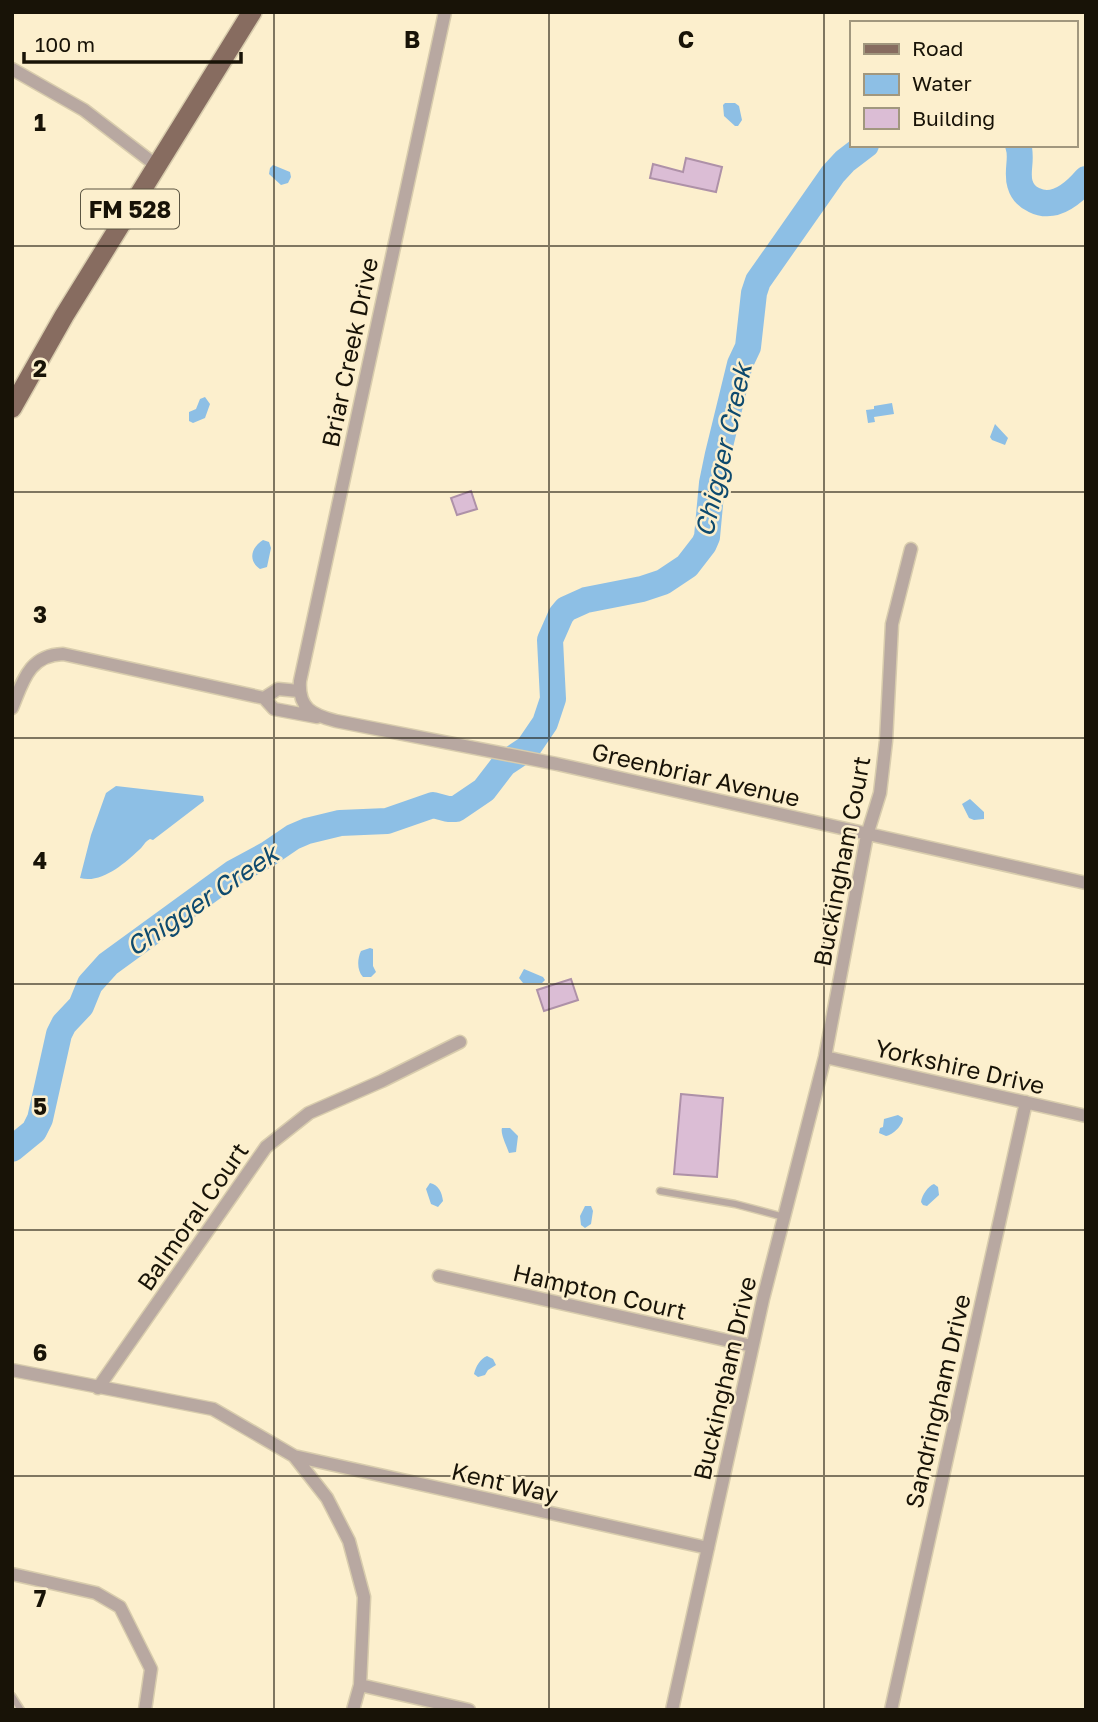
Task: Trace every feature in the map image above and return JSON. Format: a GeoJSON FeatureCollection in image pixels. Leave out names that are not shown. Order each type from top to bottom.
{"type":"FeatureCollection","features":[{"type":"Feature","properties":{"kind":"main road","name":"FM 528"},"geometry":{"type":"LineString","coordinates":[[12,408],[64,316],[252,12]]}},
{"type":"Feature","properties":{"kind":"street","name":"Briar Creek Drive"},"geometry":{"type":"LineString","coordinates":[[300,696],[415,143],[445,12]]}},
{"type":"Feature","properties":{"kind":"street"},"geometry":{"type":"LineString","coordinates":[[12,69],[84,110],[157,166]]}},
{"type":"Feature","properties":{"kind":"street","name":"Buckingham Court"},"geometry":{"type":"LineString","coordinates":[[825,1057],[867,835],[880,793],[886,741],[892,624],[911,549]]}},
{"type":"Feature","properties":{"kind":"street"},"geometry":{"type":"LineString","coordinates":[[12,708],[29,669],[43,657],[63,654],[264,698],[276,710],[325,718]]}},
{"type":"Feature","properties":{"kind":"street"},"geometry":{"type":"LineString","coordinates":[[264,698],[278,689],[300,696]]}},
{"type":"Feature","properties":{"kind":"street","name":"Greenbriar Avenue"},"geometry":{"type":"LineString","coordinates":[[300,696],[312,711],[325,718],[556,764],[1086,883]]}},
{"type":"Feature","properties":{"kind":"street","name":"Balmoral Court"},"geometry":{"type":"LineString","coordinates":[[98,1388],[266,1147],[309,1113],[382,1081],[460,1042]]}},
{"type":"Feature","properties":{"kind":"street","name":"Yorkshire Drive"},"geometry":{"type":"LineString","coordinates":[[825,1057],[1086,1116]]}},
{"type":"Feature","properties":{"kind":"street","name":"Buckingham Drive"},"geometry":{"type":"LineString","coordinates":[[672,1710],[752,1346],[825,1057]]}},
{"type":"Feature","properties":{"kind":"street","name":"Sandringham Drive"},"geometry":{"type":"LineString","coordinates":[[891,1710],[1026,1102]]}},
{"type":"Feature","properties":{"kind":"street","name":"Hampton Court"},"geometry":{"type":"LineString","coordinates":[[439,1276],[752,1346]]}},
{"type":"Feature","properties":{"kind":"street"},"geometry":{"type":"LineString","coordinates":[[12,1370],[213,1409],[294,1456],[327,1498],[349,1541],[364,1597],[360,1685],[353,1710]]}},
{"type":"Feature","properties":{"kind":"street","name":"Kent Way"},"geometry":{"type":"LineString","coordinates":[[294,1456],[708,1548]]}},
{"type":"Feature","properties":{"kind":"street"},"geometry":{"type":"LineString","coordinates":[[12,1573],[96,1593],[120,1607],[151,1669],[145,1710]]}},
{"type":"Feature","properties":{"kind":"street"},"geometry":{"type":"LineString","coordinates":[[360,1685],[469,1710]]}},
{"type":"Feature","properties":{"kind":"lane"},"geometry":{"type":"LineString","coordinates":[[660,1191],[735,1204],[784,1217]]}},
{"type":"Feature","properties":{"kind":"lane"},"geometry":{"type":"LineString","coordinates":[[12,1696],[21,1710]]}},
{"type":"Feature","properties":{"kind":"water"},"geometry":{"type":"Polygon","coordinates":[[[725,103],[739,106],[742,120],[738,126],[724,116],[725,103]]]}},
{"type":"Feature","properties":{"kind":"water"},"geometry":{"type":"Polygon","coordinates":[[[273,165],[290,172],[288,183],[281,185],[269,174],[273,165]]]}},
{"type":"Feature","properties":{"kind":"water"},"geometry":{"type":"Polygon","coordinates":[[[205,397],[210,404],[205,418],[193,423],[189,421],[189,412],[196,409],[200,399],[205,397]]]}},
{"type":"Feature","properties":{"kind":"water"},"geometry":{"type":"Polygon","coordinates":[[[892,403],[894,414],[874,417],[875,422],[868,423],[866,410],[892,403]]]}},
{"type":"Feature","properties":{"kind":"water"},"geometry":{"type":"Polygon","coordinates":[[[995,424],[1008,438],[1005,445],[990,437],[995,424]]]}},
{"type":"Feature","properties":{"kind":"water"},"geometry":{"type":"Polygon","coordinates":[[[263,540],[269,542],[271,548],[267,567],[260,569],[253,562],[252,554],[263,540]]]}},
{"type":"Feature","properties":{"kind":"water"},"geometry":{"type":"Polygon","coordinates":[[[116,786],[203,796],[204,801],[153,840],[148,840],[112,872],[96,878],[80,878],[106,793],[116,786]]]}},
{"type":"Feature","properties":{"kind":"water"},"geometry":{"type":"Polygon","coordinates":[[[970,799],[984,812],[984,819],[969,818],[962,804],[970,799]]]}},
{"type":"Feature","properties":{"kind":"water"},"geometry":{"type":"Polygon","coordinates":[[[373,949],[373,966],[376,972],[371,977],[363,977],[359,958],[361,951],[373,949]]]}},
{"type":"Feature","properties":{"kind":"water"},"geometry":{"type":"Polygon","coordinates":[[[524,969],[545,980],[542,983],[523,983],[519,978],[524,969]]]}},
{"type":"Feature","properties":{"kind":"water"},"geometry":{"type":"Polygon","coordinates":[[[898,1115],[903,1118],[892,1134],[886,1136],[879,1133],[884,1119],[898,1115]]]}},
{"type":"Feature","properties":{"kind":"water"},"geometry":{"type":"Polygon","coordinates":[[[502,1128],[510,1128],[518,1136],[516,1152],[509,1153],[502,1128]]]}},
{"type":"Feature","properties":{"kind":"water"},"geometry":{"type":"Polygon","coordinates":[[[430,1183],[438,1187],[442,1195],[443,1201],[438,1207],[431,1204],[426,1189],[430,1183]]]}},
{"type":"Feature","properties":{"kind":"water"},"geometry":{"type":"Polygon","coordinates":[[[934,1184],[938,1187],[939,1195],[927,1206],[923,1205],[921,1202],[924,1194],[934,1184]]]}},
{"type":"Feature","properties":{"kind":"water"},"geometry":{"type":"Polygon","coordinates":[[[585,1206],[591,1206],[593,1211],[591,1224],[585,1228],[581,1225],[580,1216],[585,1206]]]}},
{"type":"Feature","properties":{"kind":"water"},"geometry":{"type":"Polygon","coordinates":[[[487,1356],[493,1359],[496,1365],[485,1375],[478,1377],[474,1374],[476,1368],[487,1356]]]}},
{"type":"Feature","properties":{"kind":"building"},"geometry":{"type":"Polygon","coordinates":[[[686,158],[722,167],[716,192],[650,178],[653,164],[683,172],[686,158]]]}},
{"type":"Feature","properties":{"kind":"building"},"geometry":{"type":"Polygon","coordinates":[[[471,491],[477,509],[457,515],[451,498],[471,491]]]}},
{"type":"Feature","properties":{"kind":"building"},"geometry":{"type":"Polygon","coordinates":[[[571,979],[578,1000],[544,1011],[537,990],[571,979]]]}},
{"type":"Feature","properties":{"kind":"building"},"geometry":{"type":"Polygon","coordinates":[[[681,1094],[723,1098],[717,1177],[674,1174],[681,1094]]]}},
{"type":"Feature","properties":{"kind":"waterway","name":"Chigger Creek"},"geometry":{"type":"LineString","coordinates":[[12,1149],[34,1131],[40,1119],[59,1034],[64,1024],[81,1006],[90,984],[108,964],[233,873],[293,837],[340,823],[387,821],[433,805],[456,809],[484,790],[504,764],[528,748],[545,723],[553,699],[550,640],[566,609],[586,600],[663,582],[687,566],[707,537],[712,483],[740,364],[748,347],[754,293],[758,281],[833,174],[863,147]]}},
{"type":"Feature","properties":{"kind":"waterway","name":"Chigger Creek"},"geometry":{"type":"LineString","coordinates":[[1018,147],[1020,184],[1031,199],[1041,203],[1056,202],[1069,195],[1086,179]]}}]}
